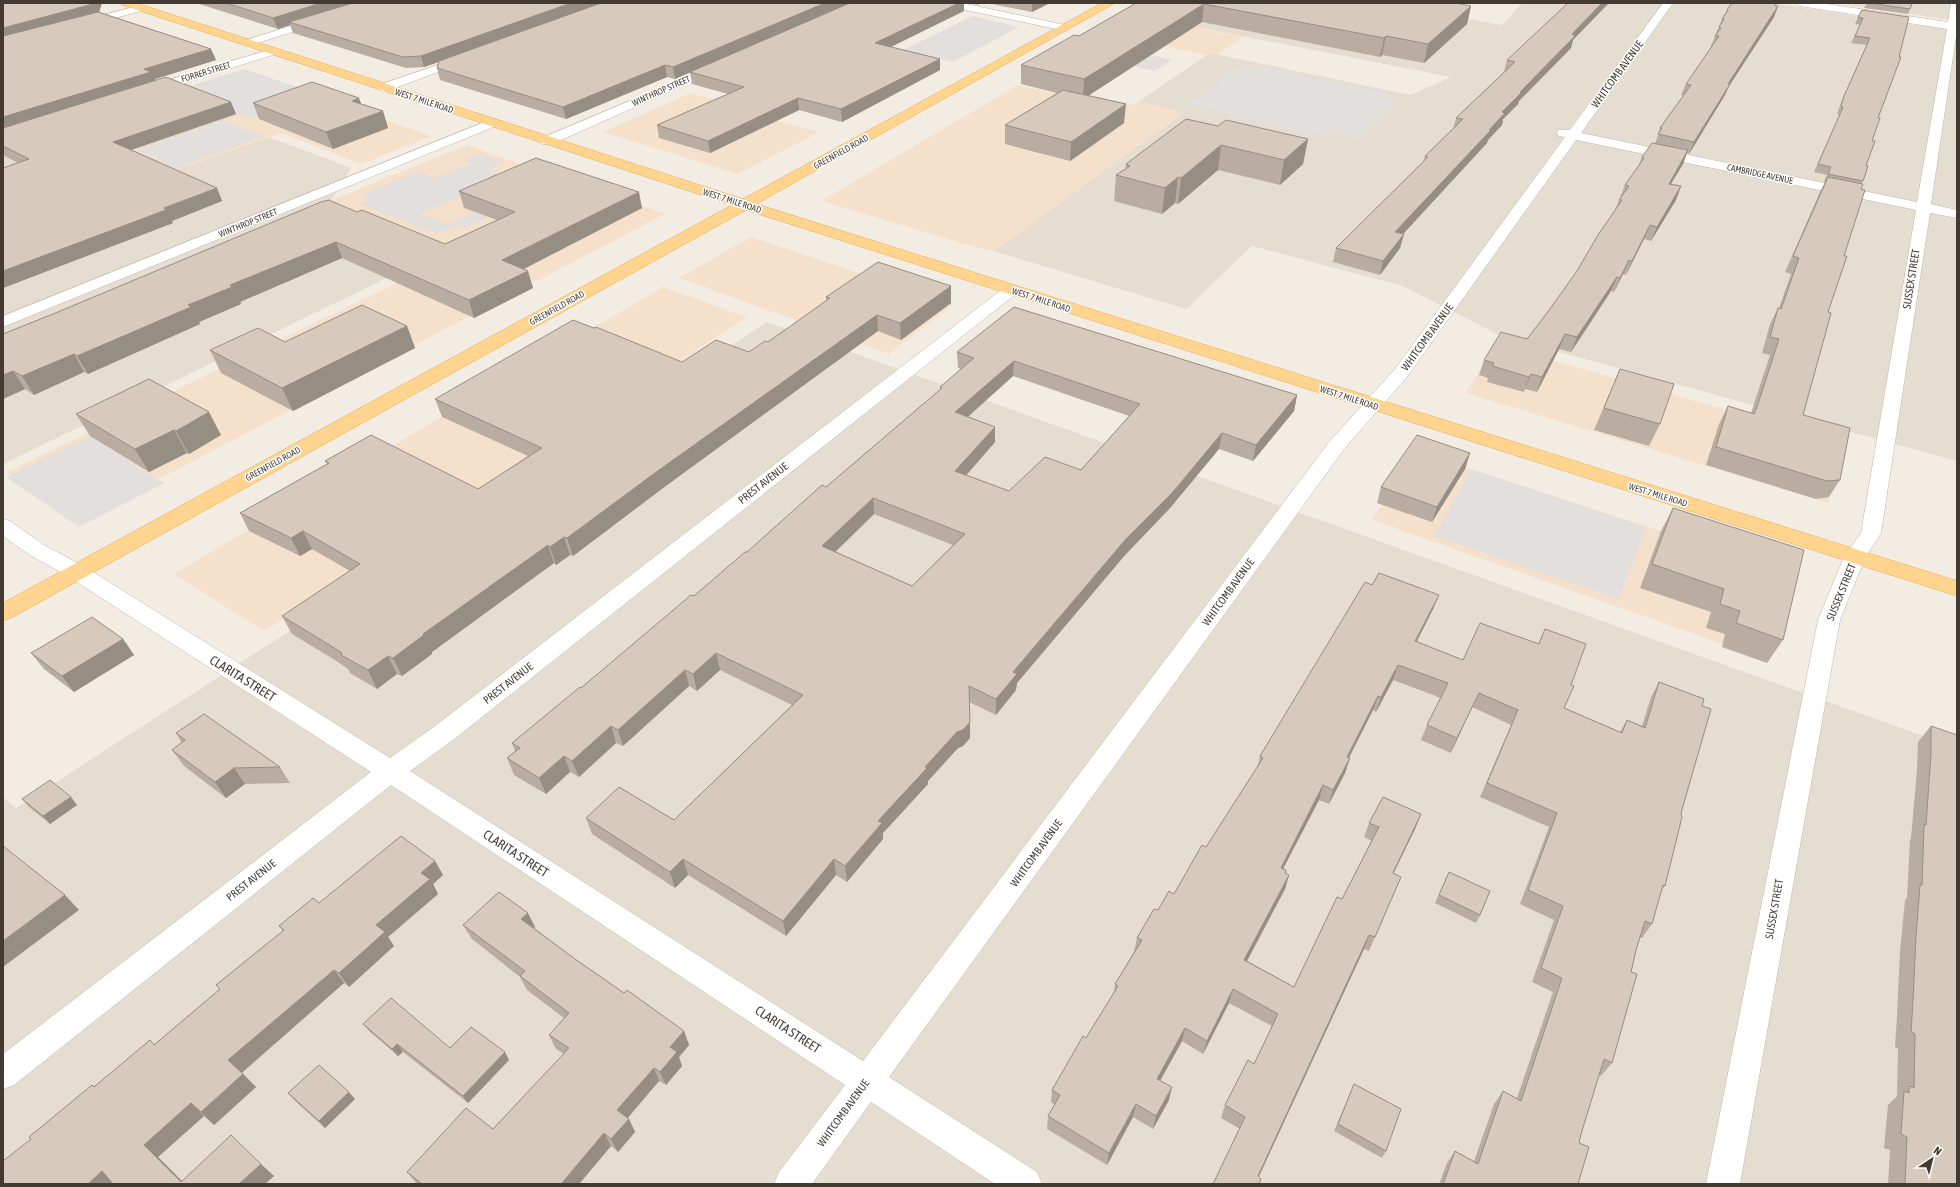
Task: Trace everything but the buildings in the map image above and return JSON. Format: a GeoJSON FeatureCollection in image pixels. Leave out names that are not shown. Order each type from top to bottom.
{"type":"FeatureCollection","features":[{"type":"Feature","properties":{"kind":"main road","name":"GREENFIELD ROAD"},"geometry":{"type":"LineString","coordinates":[[3,613],[1110,3]]}},
{"type":"Feature","properties":{"kind":"main road","name":"WEST 7 MILE ROAD"},"geometry":{"type":"LineString","coordinates":[[132,4],[272,52],[744,205],[1957,589]]}},
{"type":"Feature","properties":{"kind":"street"},"geometry":{"type":"LineString","coordinates":[[247,43],[375,3]]}},
{"type":"Feature","properties":{"kind":"street"},"geometry":{"type":"LineString","coordinates":[[947,3],[1065,28]]}},
{"type":"Feature","properties":{"kind":"street","name":"WHITCOMB AVENUE"},"geometry":{"type":"LineString","coordinates":[[791,1184],[1337,445],[1401,373],[1568,134],[1668,3]]}},
{"type":"Feature","properties":{"kind":"street"},"geometry":{"type":"LineString","coordinates":[[1800,3],[1955,26]]}},
{"type":"Feature","properties":{"kind":"street","name":"SUSSEX STREET"},"geometry":{"type":"LineString","coordinates":[[1723,1184],[1828,620],[1855,557],[1871,533],[1923,207],[1955,26],[1956,3]]}},
{"type":"Feature","properties":{"kind":"street"},"geometry":{"type":"LineString","coordinates":[[67,28],[132,4]]}},
{"type":"Feature","properties":{"kind":"street","name":"FORRER STREET"},"geometry":{"type":"LineString","coordinates":[[136,95],[272,52]]}},
{"type":"Feature","properties":{"kind":"street"},"geometry":{"type":"LineString","coordinates":[[383,88],[474,55]]}},
{"type":"Feature","properties":{"kind":"street","name":"WINTHROP STREET"},"geometry":{"type":"LineString","coordinates":[[548,141],[726,63]]}},
{"type":"Feature","properties":{"kind":"street","name":"WINTHROP STREET"},"geometry":{"type":"LineString","coordinates":[[3,322],[492,123]]}},
{"type":"Feature","properties":{"kind":"street","name":"CAMBRIDGE AVENUE"},"geometry":{"type":"LineString","coordinates":[[1568,134],[1957,214]]}},
{"type":"Feature","properties":{"kind":"street","name":"PREST AVENUE"},"geometry":{"type":"LineString","coordinates":[[3,1074],[390,771],[444,733],[1011,290]]}},
{"type":"Feature","properties":{"kind":"street","name":"CLARITA STREET"},"geometry":{"type":"LineString","coordinates":[[3,526],[37,550],[77,572],[390,771],[1025,1184]]}},
{"type":"Feature","properties":{"kind":"shaded area"},"geometry":{"type":"Polygon","coordinates":[[[1378,3],[1502,25],[1522,3],[1771,3],[1957,31],[1957,461],[1501,336],[1403,286],[1252,246],[1186,309],[994,251],[1183,113],[1138,102],[1210,53],[1410,95],[1451,77],[1135,15],[1378,3]]]}},
{"type":"Feature","properties":{"kind":"shaded area"},"geometry":{"type":"Polygon","coordinates":[[[1836,3],[1957,3],[1957,21],[1836,3]]]}},
{"type":"Feature","properties":{"kind":"shaded area"},"geometry":{"type":"Polygon","coordinates":[[[1135,15],[1243,37],[1217,55],[1210,53],[1207,55],[1104,34],[1135,15]]]}},
{"type":"Feature","properties":{"kind":"shaded area"},"geometry":{"type":"Polygon","coordinates":[[[973,16],[1019,27],[953,62],[903,50],[973,16]]]}},
{"type":"Feature","properties":{"kind":"shaded area"},"geometry":{"type":"Polygon","coordinates":[[[3,33],[178,91],[240,115],[67,174],[110,194],[269,137],[351,168],[331,201],[449,248],[3,464],[3,33]]]}},
{"type":"Feature","properties":{"kind":"shaded area"},"geometry":{"type":"Polygon","coordinates":[[[1087,41],[1172,60],[1155,71],[1068,52],[1087,41]]]}},
{"type":"Feature","properties":{"kind":"shaded area"},"geometry":{"type":"Polygon","coordinates":[[[1241,65],[1260,69],[1264,66],[1387,92],[1385,97],[1397,100],[1358,138],[1333,133],[1328,138],[1186,105],[1241,65]]]}},
{"type":"Feature","properties":{"kind":"shaded area"},"geometry":{"type":"Polygon","coordinates":[[[244,69],[318,94],[250,118],[177,90],[244,69]]]}},
{"type":"Feature","properties":{"kind":"shaded area"},"geometry":{"type":"Polygon","coordinates":[[[244,70],[431,136],[361,164],[281,133],[110,194],[67,174],[240,115],[178,91],[244,70]]]}},
{"type":"Feature","properties":{"kind":"shaded area"},"geometry":{"type":"Polygon","coordinates":[[[1018,85],[1049,92],[1057,87],[1135,105],[1138,102],[1184,112],[994,251],[961,243],[821,201],[1018,85]]]}},
{"type":"Feature","properties":{"kind":"shaded area"},"geometry":{"type":"Polygon","coordinates":[[[691,93],[757,112],[754,114],[819,132],[738,174],[603,132],[691,93]]]}},
{"type":"Feature","properties":{"kind":"shaded area"},"geometry":{"type":"Polygon","coordinates":[[[223,121],[264,136],[114,191],[73,173],[223,121]]]}},
{"type":"Feature","properties":{"kind":"shaded area"},"geometry":{"type":"Polygon","coordinates":[[[466,145],[665,214],[80,520],[7,472],[467,249],[449,248],[330,201],[466,145]]]}},
{"type":"Feature","properties":{"kind":"shaded area"},"geometry":{"type":"Polygon","coordinates":[[[481,154],[503,161],[487,169],[506,176],[420,214],[447,225],[475,212],[488,217],[465,228],[456,225],[437,234],[361,204],[370,199],[361,195],[417,172],[436,178],[472,163],[464,160],[481,154]]]}},
{"type":"Feature","properties":{"kind":"shaded area"},"geometry":{"type":"Polygon","coordinates":[[[751,237],[954,304],[889,354],[679,278],[751,237]]]}},
{"type":"Feature","properties":{"kind":"shaded area"},"geometry":{"type":"Polygon","coordinates":[[[663,287],[747,317],[264,631],[174,574],[663,287]]]}},
{"type":"Feature","properties":{"kind":"shaded area"},"geometry":{"type":"Polygon","coordinates":[[[767,322],[1957,748],[1957,1184],[3,1184],[3,798],[16,808],[767,322]]]}},
{"type":"Feature","properties":{"kind":"shaded area"},"geometry":{"type":"Polygon","coordinates":[[[1496,344],[1840,442],[1828,503],[1466,393],[1496,344]]]}},
{"type":"Feature","properties":{"kind":"shaded area"},"geometry":{"type":"Polygon","coordinates":[[[90,437],[164,483],[79,527],[6,477],[90,437]]]}},
{"type":"Feature","properties":{"kind":"shaded area"},"geometry":{"type":"Polygon","coordinates":[[[1415,451],[1781,570],[1762,658],[1372,520],[1415,451]]]}},
{"type":"Feature","properties":{"kind":"shaded area"},"geometry":{"type":"Polygon","coordinates":[[[1471,469],[1646,527],[1619,599],[1434,536],[1471,469]]]}}]}
